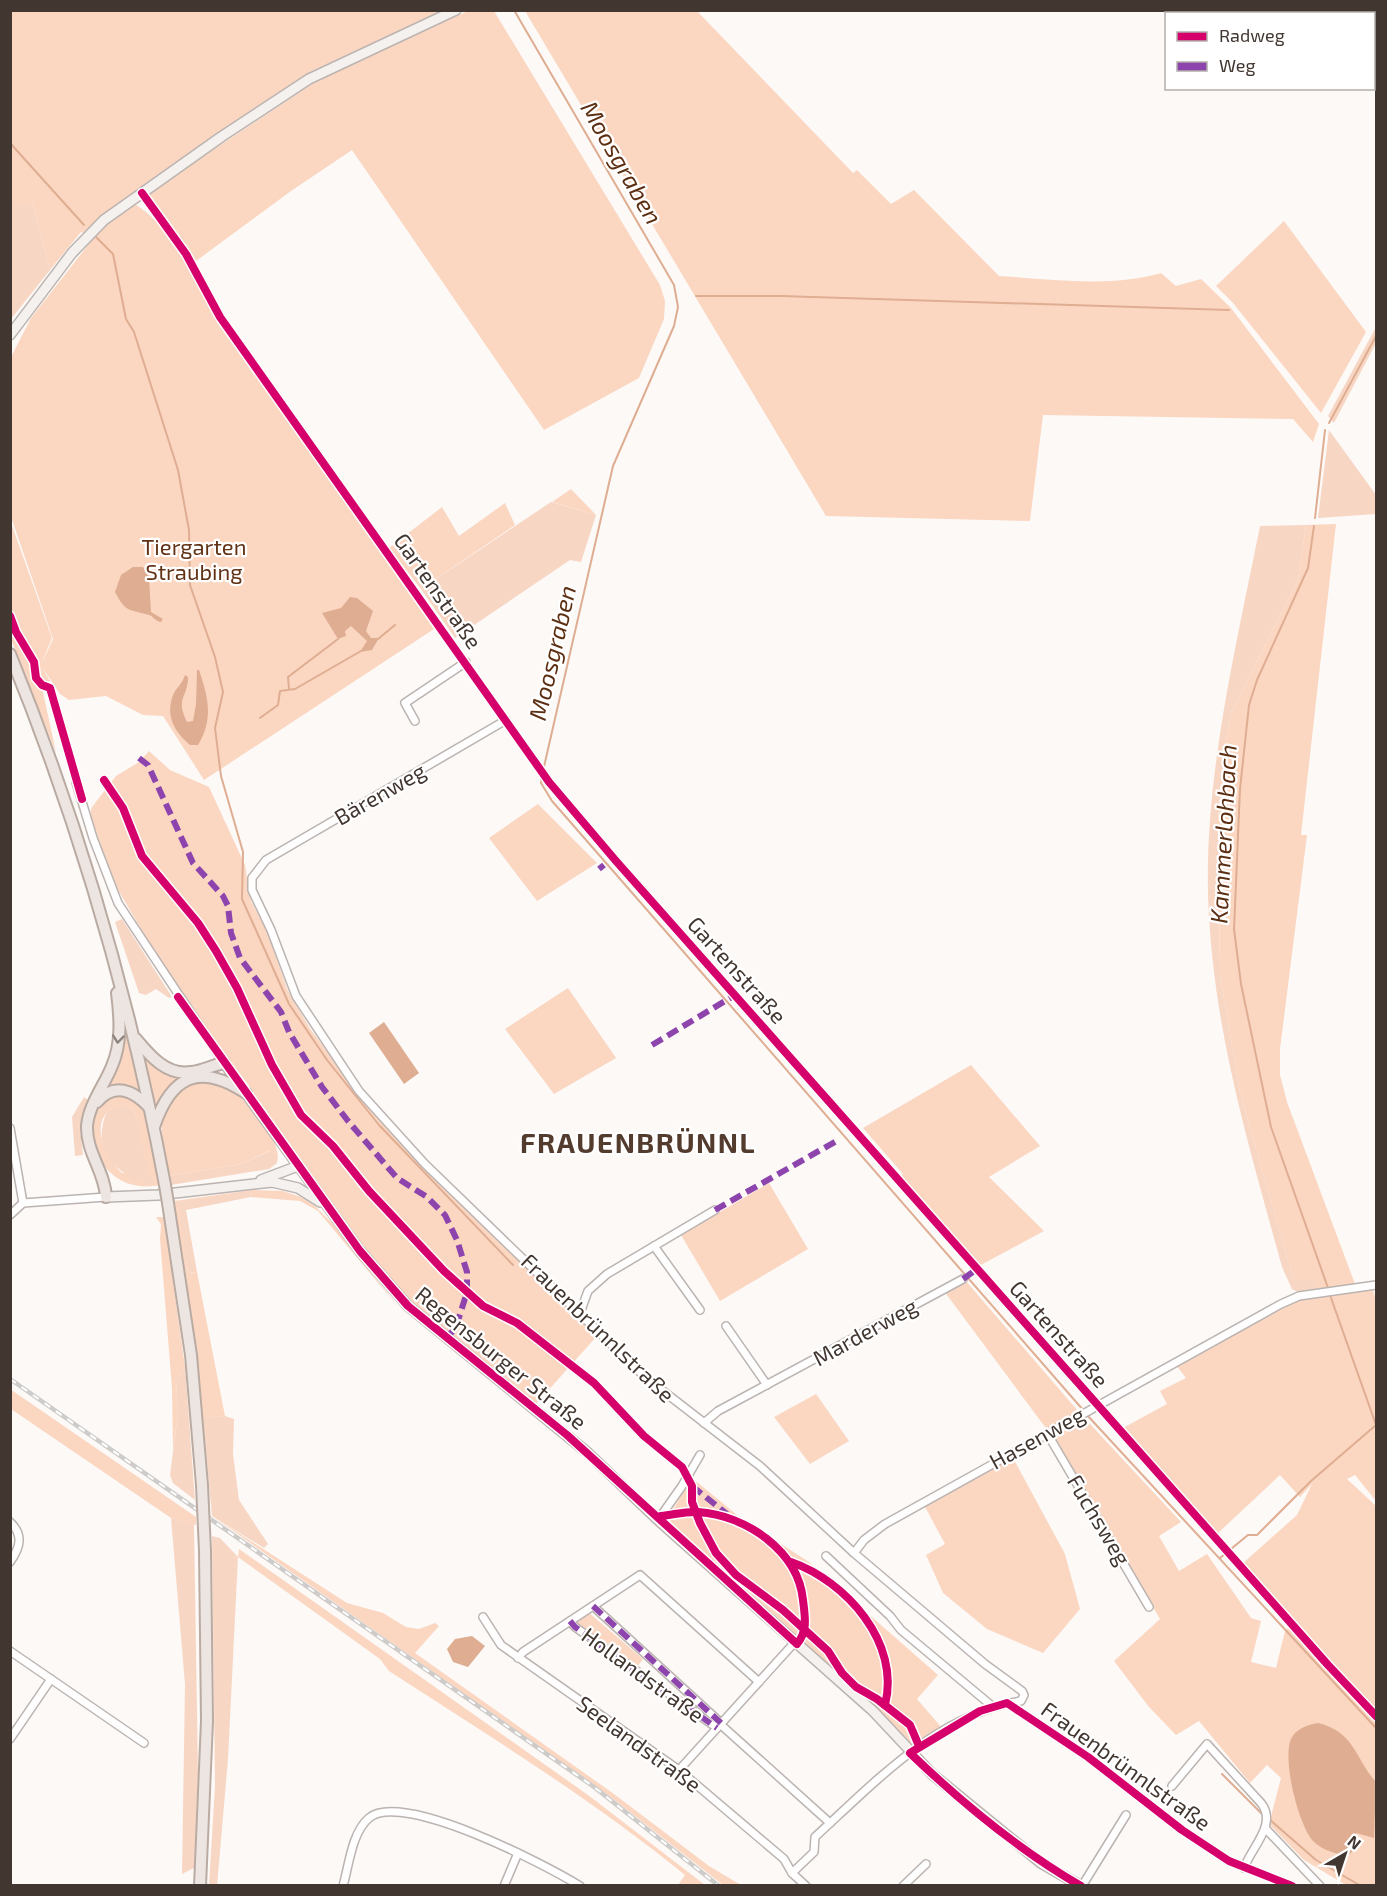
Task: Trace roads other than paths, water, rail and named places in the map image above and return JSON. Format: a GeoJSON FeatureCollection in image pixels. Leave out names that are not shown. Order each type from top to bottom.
{"type":"FeatureCollection","features":[{"type":"Feature","properties":{"kind":"main road"},"geometry":{"type":"LineString","coordinates":[[10,654],[70,811],[114,960],[134,1035],[168,1203],[190,1355],[202,1485],[207,1721],[200,1886]]}},
{"type":"Feature","properties":{"kind":"main road"},"geometry":{"type":"LineString","coordinates":[[106,1197],[106,1184],[88,1142],[87,1125],[92,1107],[113,1066],[118,1044],[120,1016],[114,960]]}},
{"type":"Feature","properties":{"kind":"main road"},"geometry":{"type":"LineString","coordinates":[[134,1035],[151,1058],[176,1071],[191,1072],[224,1063]]}},
{"type":"Feature","properties":{"kind":"main road"},"geometry":{"type":"LineString","coordinates":[[214,1077],[224,1063]]}},
{"type":"Feature","properties":{"kind":"main road"},"geometry":{"type":"LineString","coordinates":[[154,1127],[166,1097],[179,1083],[200,1076],[214,1077],[246,1093]]}},
{"type":"Feature","properties":{"kind":"main road"},"geometry":{"type":"LineString","coordinates":[[92,1107],[104,1094],[121,1089],[132,1092],[150,1107]]}},
{"type":"Feature","properties":{"kind":"street"},"geometry":{"type":"LineString","coordinates":[[10,335],[93,228],[309,79],[456,10]]}},
{"type":"Feature","properties":{"kind":"street","name":"Gartenstraße"},"geometry":{"type":"LineString","coordinates":[[142,193],[186,254],[220,317],[545,776],[623,869],[1227,1552],[1377,1716]]}},
{"type":"Feature","properties":{"kind":"street"},"geometry":{"type":"LineString","coordinates":[[415,721],[405,703],[466,662]]}},
{"type":"Feature","properties":{"kind":"street","name":"Bärenweg"},"geometry":{"type":"LineString","coordinates":[[255,871],[266,860],[506,720]]}},
{"type":"Feature","properties":{"kind":"street"},"geometry":{"type":"LineString","coordinates":[[76,782],[93,838],[118,903],[224,1063]]}},
{"type":"Feature","properties":{"kind":"street","name":"Frauenbrünnlstraße"},"geometry":{"type":"LineString","coordinates":[[255,871],[250,884],[254,897],[271,930],[287,980],[305,1012],[359,1090],[425,1164],[645,1377],[777,1480],[854,1554],[985,1664],[1019,1687],[1024,1695],[1023,1699],[992,1706],[910,1753],[815,1837],[814,1852],[792,1873]]}},
{"type":"Feature","properties":{"kind":"street","name":"Regensburger Straße"},"geometry":{"type":"LineString","coordinates":[[224,1063],[369,1264],[408,1306],[567,1435],[658,1520],[873,1711],[910,1753],[954,1793],[1041,1863],[1081,1886]]}},
{"type":"Feature","properties":{"kind":"street"},"geometry":{"type":"LineString","coordinates":[[10,1128],[23,1203]]}},
{"type":"Feature","properties":{"kind":"street"},"geometry":{"type":"LineString","coordinates":[[256,1182],[298,1166]]}},
{"type":"Feature","properties":{"kind":"street"},"geometry":{"type":"LineString","coordinates":[[285,1184],[293,1178],[298,1166]]}},
{"type":"Feature","properties":{"kind":"street"},"geometry":{"type":"LineString","coordinates":[[10,1215],[23,1203],[158,1195],[256,1182],[285,1184],[309,1194],[329,1209]]}},
{"type":"Feature","properties":{"kind":"street"},"geometry":{"type":"LineString","coordinates":[[580,1313],[592,1286],[715,1210]]}},
{"type":"Feature","properties":{"kind":"street"},"geometry":{"type":"LineString","coordinates":[[654,1246],[700,1310]]}},
{"type":"Feature","properties":{"kind":"street","name":"Marderweg"},"geometry":{"type":"LineString","coordinates":[[704,1423],[718,1411],[963,1279]]}},
{"type":"Feature","properties":{"kind":"street","name":"Hasenweg"},"geometry":{"type":"LineString","coordinates":[[854,1554],[864,1540],[885,1524],[1097,1404],[1292,1298],[1377,1285]]}},
{"type":"Feature","properties":{"kind":"street"},"geometry":{"type":"LineString","coordinates":[[726,1326],[767,1385]]}},
{"type":"Feature","properties":{"kind":"street","name":"Fuchsweg"},"geometry":{"type":"LineString","coordinates":[[1047,1433],[1149,1607]]}},
{"type":"Feature","properties":{"kind":"street"},"geometry":{"type":"LineString","coordinates":[[658,1520],[700,1455]]}},
{"type":"Feature","properties":{"kind":"street"},"geometry":{"type":"LineString","coordinates":[[10,1522],[17,1529],[20,1541],[10,1562]]}},
{"type":"Feature","properties":{"kind":"street"},"geometry":{"type":"LineString","coordinates":[[825,1556],[890,1616],[901,1630],[992,1706]]}},
{"type":"Feature","properties":{"kind":"street"},"geometry":{"type":"LineString","coordinates":[[518,1658],[640,1575],[759,1682]]}},
{"type":"Feature","properties":{"kind":"street","name":"Hollandstraße"},"geometry":{"type":"LineString","coordinates":[[593,1606],[720,1725],[830,1823]]}},
{"type":"Feature","properties":{"kind":"street","name":"Seelandstraße"},"geometry":{"type":"LineString","coordinates":[[483,1617],[501,1645],[679,1770],[784,1859],[792,1873],[806,1886]]}},
{"type":"Feature","properties":{"kind":"street","name":"Hollandstraße"},"geometry":{"type":"LineString","coordinates":[[570,1621],[575,1627],[720,1725]]}},
{"type":"Feature","properties":{"kind":"street"},"geometry":{"type":"LineString","coordinates":[[720,1725],[795,1642]]}},
{"type":"Feature","properties":{"kind":"street"},"geometry":{"type":"LineString","coordinates":[[10,1651],[144,1743]]}},
{"type":"Feature","properties":{"kind":"street"},"geometry":{"type":"LineString","coordinates":[[10,1738],[51,1679]]}},
{"type":"Feature","properties":{"kind":"street","name":"Frauenbrünnlstraße"},"geometry":{"type":"LineString","coordinates":[[1007,1703],[1089,1757],[1182,1830],[1244,1868],[1292,1886]]}},
{"type":"Feature","properties":{"kind":"street","name":"Hollandstraße"},"geometry":{"type":"LineString","coordinates":[[679,1770],[720,1725]]}},
{"type":"Feature","properties":{"kind":"street"},"geometry":{"type":"LineString","coordinates":[[1172,1786],[1207,1744],[1261,1803],[1268,1817],[1265,1828],[1244,1868]]}},
{"type":"Feature","properties":{"kind":"street"},"geometry":{"type":"LineString","coordinates":[[343,1886],[362,1826],[370,1818],[385,1811],[405,1813],[459,1828],[518,1853],[580,1886]]}},
{"type":"Feature","properties":{"kind":"street"},"geometry":{"type":"LineString","coordinates":[[1081,1886],[1126,1815]]}},
{"type":"Feature","properties":{"kind":"street"},"geometry":{"type":"LineString","coordinates":[[1265,1828],[1320,1886]]}},
{"type":"Feature","properties":{"kind":"street"},"geometry":{"type":"LineString","coordinates":[[504,1886],[518,1853]]}},
{"type":"Feature","properties":{"kind":"street"},"geometry":{"type":"LineString","coordinates":[[903,1886],[926,1864]]}},
{"type":"Feature","properties":{"kind":"waterway","name":"Moosgraben"},"geometry":{"type":"LineString","coordinates":[[514,10],[674,285],[678,307],[674,326],[613,466],[543,771]]}},
{"type":"Feature","properties":{"kind":"waterway"},"geometry":{"type":"LineString","coordinates":[[10,143],[84,225]]}},
{"type":"Feature","properties":{"kind":"waterway"},"geometry":{"type":"LineString","coordinates":[[95,236],[113,254],[126,319],[134,332],[178,470],[189,530],[190,585],[215,657],[223,692],[215,728],[221,776],[243,852],[242,899],[289,1004],[327,1060],[379,1125],[513,1265]]}},
{"type":"Feature","properties":{"kind":"waterway"},"geometry":{"type":"LineString","coordinates":[[696,296],[781,296],[1229,310]]}},
{"type":"Feature","properties":{"kind":"waterway","name":"Kammerlohbach"},"geometry":{"type":"LineString","coordinates":[[1329,423],[1376,336]]}},
{"type":"Feature","properties":{"kind":"waterway","name":"Kammerlohbach"},"geometry":{"type":"LineString","coordinates":[[1315,518],[1325,430]]}},
{"type":"Feature","properties":{"kind":"waterway","name":"Kammerlohbach"},"geometry":{"type":"LineString","coordinates":[[1314,526],[1308,568],[1257,680],[1249,705],[1240,789],[1234,929],[1241,984],[1271,1127],[1328,1288]]}},
{"type":"Feature","properties":{"kind":"waterway"},"geometry":{"type":"LineString","coordinates":[[378,639],[395,625]]}},
{"type":"Feature","properties":{"kind":"waterway"},"geometry":{"type":"LineString","coordinates":[[289,689],[288,677],[338,639]]}},
{"type":"Feature","properties":{"kind":"waterway"},"geometry":{"type":"LineString","coordinates":[[260,718],[278,705],[280,691],[295,689],[361,651]]}},
{"type":"Feature","properties":{"kind":"waterway","name":"Moosgraben"},"geometry":{"type":"LineString","coordinates":[[542,776],[541,783],[552,801],[1084,1411]]}},
{"type":"Feature","properties":{"kind":"waterway","name":"Kammerlohbach"},"geometry":{"type":"LineString","coordinates":[[1330,1295],[1376,1425]]}},
{"type":"Feature","properties":{"kind":"waterway","name":"Moosgraben"},"geometry":{"type":"LineString","coordinates":[[1087,1415],[1376,1728]]}},
{"type":"Feature","properties":{"kind":"waterway"},"geometry":{"type":"LineString","coordinates":[[1220,1558],[1248,1535],[1257,1535],[1311,1481],[1376,1425]]}},
{"type":"Feature","properties":{"kind":"waterway"},"geometry":{"type":"LineString","coordinates":[[1222,1774],[1264,1816]]}},
{"type":"Feature","properties":{"kind":"waterway"},"geometry":{"type":"LineString","coordinates":[[1269,1819],[1316,1860],[1361,1886]]}},
{"type":"Feature","properties":{"kind":"railway"},"geometry":{"type":"LineString","coordinates":[[10,1379],[594,1787],[719,1886]]}},
{"type":"Feature","properties":{"kind":"district","name":"FRAUENBRÜNNL"},"geometry":{"type":"Point","coordinates":[638,1143]}},
{"type":"Feature","properties":{"kind":"park label","name":"Tiergarten Straubing"},"geometry":{"type":"Point","coordinates":[194,560]}}]}
